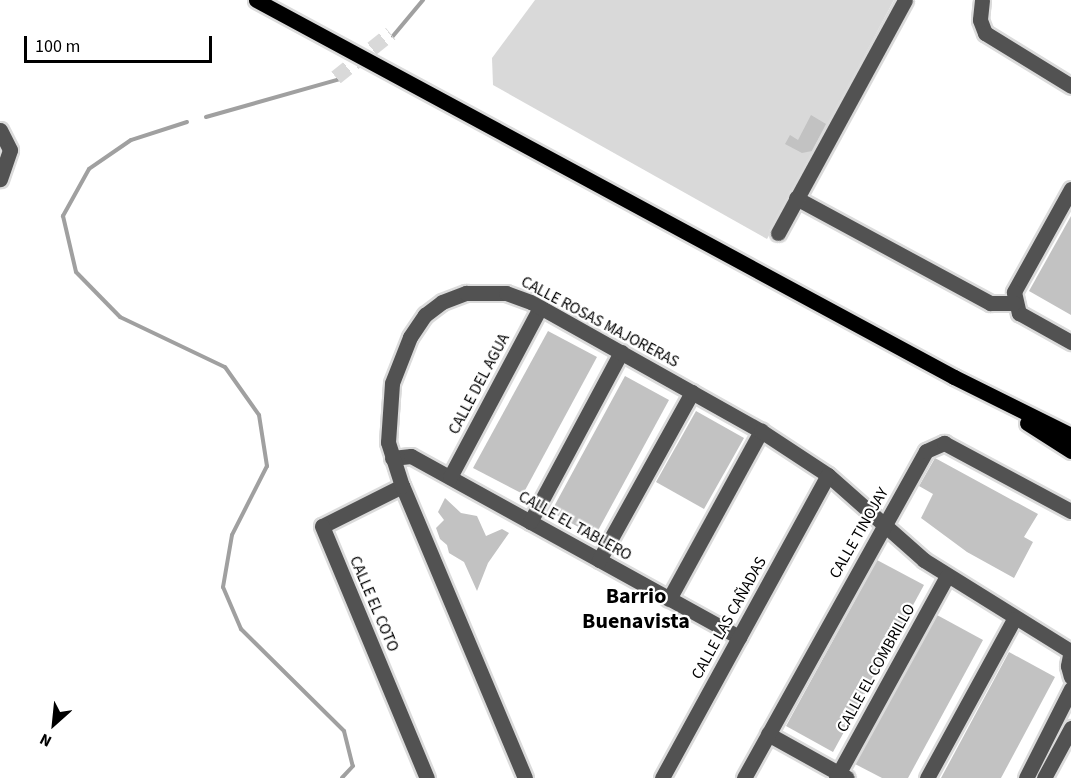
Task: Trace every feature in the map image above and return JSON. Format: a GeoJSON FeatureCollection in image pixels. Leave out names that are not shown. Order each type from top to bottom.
{"type":"FeatureCollection","features":[{"type":"Feature","properties":{"kind":"main road"},"geometry":{"type":"LineString","coordinates":[[256,0],[954,377],[1071,435]]}},
{"type":"Feature","properties":{"kind":"main road"},"geometry":{"type":"LineString","coordinates":[[954,377],[1071,451]]}},
{"type":"Feature","properties":{"kind":"street"},"geometry":{"type":"LineString","coordinates":[[778,232],[905,0]]}},
{"type":"Feature","properties":{"kind":"street"},"geometry":{"type":"LineString","coordinates":[[982,0],[980,20],[985,33],[1071,86]]}},
{"type":"Feature","properties":{"kind":"street"},"geometry":{"type":"LineString","coordinates":[[0,130],[10,150],[0,179]]}},
{"type":"Feature","properties":{"kind":"street"},"geometry":{"type":"LineString","coordinates":[[1071,189],[1014,292],[1014,303],[1019,313],[1071,342]]}},
{"type":"Feature","properties":{"kind":"street"},"geometry":{"type":"LineString","coordinates":[[796,198],[990,303],[1014,303]]}},
{"type":"Feature","properties":{"kind":"street","name":"CALLE ROSAS MAJORERAS"},"geometry":{"type":"LineString","coordinates":[[525,778],[402,486],[388,442],[392,383],[398,361],[425,315],[442,302],[483,290],[506,293],[540,308],[761,431],[828,475],[884,527],[947,576],[1014,619],[1071,651]]}},
{"type":"Feature","properties":{"kind":"street","name":"CALLE DEL AGUA"},"geometry":{"type":"LineString","coordinates":[[450,477],[540,308]]}},
{"type":"Feature","properties":{"kind":"street"},"geometry":{"type":"LineString","coordinates":[[530,522],[621,352]]}},
{"type":"Feature","properties":{"kind":"street"},"geometry":{"type":"LineString","coordinates":[[599,560],[692,392]]}},
{"type":"Feature","properties":{"kind":"street"},"geometry":{"type":"LineString","coordinates":[[669,599],[761,431]]}},
{"type":"Feature","properties":{"kind":"street","name":"CALLE TINOJAY"},"geometry":{"type":"LineString","coordinates":[[744,778],[926,451],[944,443],[1071,512]]}},
{"type":"Feature","properties":{"kind":"street","name":"CALLE EL TABLERO"},"geometry":{"type":"LineString","coordinates":[[392,458],[411,456],[739,638]]}},
{"type":"Feature","properties":{"kind":"street","name":"CALLE LAS CAÑADAS"},"geometry":{"type":"LineString","coordinates":[[662,778],[828,475]]}},
{"type":"Feature","properties":{"kind":"street","name":"CALLE EL COTO"},"geometry":{"type":"LineString","coordinates":[[402,486],[322,526],[427,778]]}},
{"type":"Feature","properties":{"kind":"street","name":"CALLE EL COMBRILLO"},"geometry":{"type":"LineString","coordinates":[[841,776],[947,576]]}},
{"type":"Feature","properties":{"kind":"street"},"geometry":{"type":"LineString","coordinates":[[927,778],[1014,619]]}},
{"type":"Feature","properties":{"kind":"street"},"geometry":{"type":"LineString","coordinates":[[1071,651],[1071,676]]}},
{"type":"Feature","properties":{"kind":"street"},"geometry":{"type":"LineString","coordinates":[[1026,778],[1071,689]]}},
{"type":"Feature","properties":{"kind":"street"},"geometry":{"type":"LineString","coordinates":[[1044,778],[1071,728]]}},
{"type":"Feature","properties":{"kind":"street"},"geometry":{"type":"LineString","coordinates":[[768,734],[841,776]]}},
{"type":"Feature","properties":{"kind":"shaded area"},"geometry":{"type":"Polygon","coordinates":[[[535,0],[894,0],[767,239],[493,85],[492,58],[535,0]]]}},
{"type":"Feature","properties":{"kind":"building"},"geometry":{"type":"Polygon","coordinates":[[[811,115],[826,124],[812,151],[802,153],[785,144],[790,135],[798,140],[811,115]]]}},
{"type":"Feature","properties":{"kind":"building"},"geometry":{"type":"Polygon","coordinates":[[[1071,216],[1071,315],[1029,291],[1071,216]]]}},
{"type":"Feature","properties":{"kind":"building"},"geometry":{"type":"Polygon","coordinates":[[[548,331],[597,357],[523,494],[473,468],[548,331]]]}},
{"type":"Feature","properties":{"kind":"building"},"geometry":{"type":"Polygon","coordinates":[[[625,376],[669,400],[595,536],[551,512],[625,376]]]}},
{"type":"Feature","properties":{"kind":"building"},"geometry":{"type":"Polygon","coordinates":[[[696,411],[744,438],[704,509],[656,482],[696,411]]]}},
{"type":"Feature","properties":{"kind":"building"},"geometry":{"type":"Polygon","coordinates":[[[935,458],[1038,514],[1024,537],[1033,542],[1014,578],[967,552],[921,518],[933,494],[919,486],[935,458]]]}},
{"type":"Feature","properties":{"kind":"building"},"geometry":{"type":"Polygon","coordinates":[[[445,498],[461,513],[477,516],[486,536],[502,529],[509,533],[488,563],[477,591],[464,562],[449,553],[447,545],[440,539],[436,528],[444,520],[438,512],[445,498]]]}},
{"type":"Feature","properties":{"kind":"building"},"geometry":{"type":"Polygon","coordinates":[[[877,560],[924,585],[833,752],[786,726],[877,560]]]}},
{"type":"Feature","properties":{"kind":"building"},"geometry":{"type":"Polygon","coordinates":[[[937,615],[983,640],[908,778],[882,778],[855,764],[937,615]]]}},
{"type":"Feature","properties":{"kind":"building"},"geometry":{"type":"Polygon","coordinates":[[[1009,652],[1055,677],[1001,778],[941,778],[1009,652]]]}},
{"type":"Feature","properties":{"kind":"waterway"},"geometry":{"type":"LineString","coordinates":[[393,36],[423,0]]}},
{"type":"Feature","properties":{"kind":"waterway"},"geometry":{"type":"LineString","coordinates":[[206,117],[340,79]]}},
{"type":"Feature","properties":{"kind":"waterway"},"geometry":{"type":"LineString","coordinates":[[187,122],[131,140],[89,169],[63,216],[76,272],[120,317],[225,367],[259,415],[267,466],[232,535],[223,587],[241,629],[344,731],[353,766],[342,778]]}},
{"type":"Feature","properties":{"kind":"tunnel"},"geometry":{"type":"LineString","coordinates":[[336,77],[391,33]]}},
{"type":"Feature","properties":{"kind":"district","name":"Barrio Buenavista"},"geometry":{"type":"Point","coordinates":[636,608]}}]}
